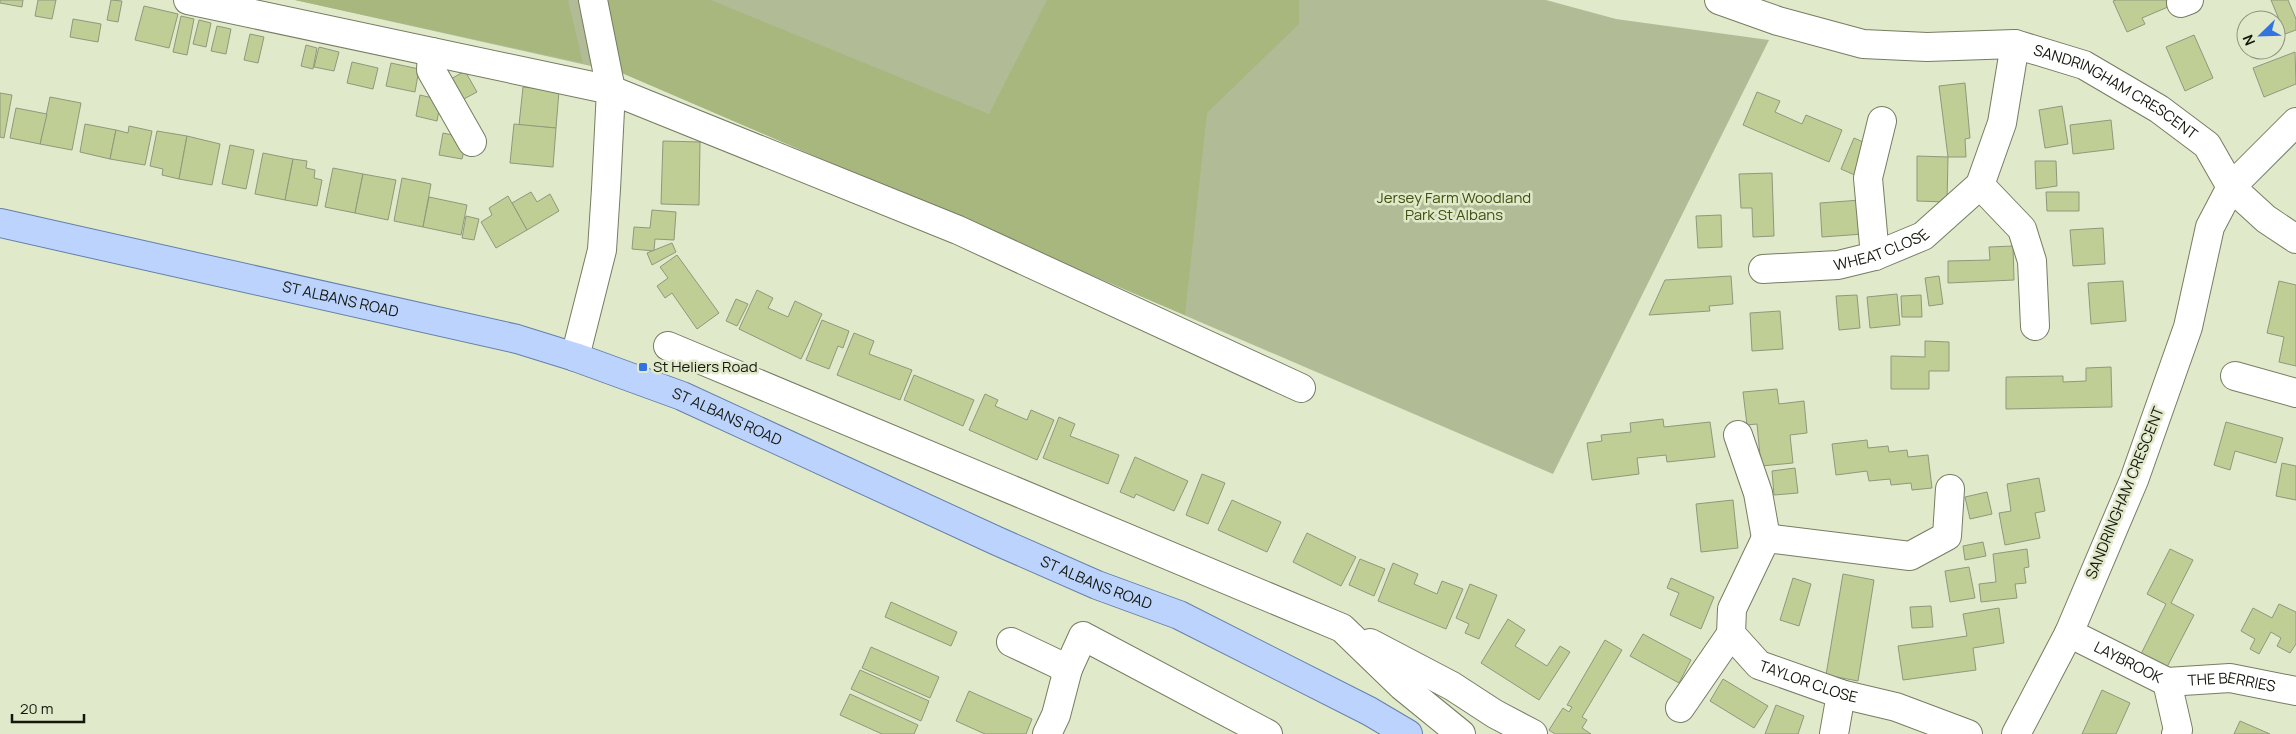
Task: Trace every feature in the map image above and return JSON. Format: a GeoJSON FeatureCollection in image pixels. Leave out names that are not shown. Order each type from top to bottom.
{"type":"FeatureCollection","features":[{"type":"Feature","properties":{"kind":"main road","name":"ST ALBANS ROAD"},"geometry":{"type":"LineString","coordinates":[[0,223],[517,339],[575,357],[682,396],[1097,585],[1179,615],[1370,711],[1393,731]]}},
{"type":"Feature","properties":{"kind":"street"},"geometry":{"type":"LineString","coordinates":[[188,0],[611,90],[958,230],[1301,388]]}},
{"type":"Feature","properties":{"kind":"street"},"geometry":{"type":"LineString","coordinates":[[575,357],[602,250],[611,90],[593,0]]}},
{"type":"Feature","properties":{"kind":"street","name":"SANDRINGHAM CRESCENT"},"geometry":{"type":"LineString","coordinates":[[1719,0],[1778,21],[1863,44],[1927,47],[2015,44],[2084,65],[2159,109],[2207,145],[2231,187],[2210,227],[2188,327],[2137,471],[2069,633],[2016,734]]}},
{"type":"Feature","properties":{"kind":"street","name":"WHEAT CLOSE"},"geometry":{"type":"LineString","coordinates":[[1763,269],[1838,265],[1875,256],[1923,236],[1980,185],[2002,123],[2015,44]]}},
{"type":"Feature","properties":{"kind":"street"},"geometry":{"type":"LineString","coordinates":[[432,52],[431,70],[472,142]]}},
{"type":"Feature","properties":{"kind":"street"},"geometry":{"type":"LineString","coordinates":[[1875,256],[1868,178],[1882,120]]}},
{"type":"Feature","properties":{"kind":"street"},"geometry":{"type":"LineString","coordinates":[[2296,122],[2231,187],[2266,219],[2296,239]]}},
{"type":"Feature","properties":{"kind":"street"},"geometry":{"type":"LineString","coordinates":[[1980,185],[2022,229],[2032,261],[2034,326]]}},
{"type":"Feature","properties":{"kind":"street"},"geometry":{"type":"LineString","coordinates":[[668,346],[1342,628],[1452,686],[1494,714],[1533,734]]}},
{"type":"Feature","properties":{"kind":"street"},"geometry":{"type":"LineString","coordinates":[[2235,376],[2296,393]]}},
{"type":"Feature","properties":{"kind":"street"},"geometry":{"type":"LineString","coordinates":[[1680,708],[1731,634],[1732,610],[1766,538],[1758,493],[1738,435]]}},
{"type":"Feature","properties":{"kind":"street"},"geometry":{"type":"LineString","coordinates":[[1766,538],[1910,556],[1948,536],[1950,489]]}},
{"type":"Feature","properties":{"kind":"street"},"geometry":{"type":"LineString","coordinates":[[1342,628],[1402,686],[1461,734]]}},
{"type":"Feature","properties":{"kind":"street","name":"LAYBROOK"},"geometry":{"type":"LineString","coordinates":[[2069,633],[2167,682],[2178,730],[2176,734]]}},
{"type":"Feature","properties":{"kind":"street","name":"TAYLOR CLOSE"},"geometry":{"type":"LineString","coordinates":[[1731,634],[1759,665],[1841,694],[1896,707],[1968,734]]}},
{"type":"Feature","properties":{"kind":"street"},"geometry":{"type":"LineString","coordinates":[[1047,734],[1056,715],[1068,669],[1083,636],[1268,734]]}},
{"type":"Feature","properties":{"kind":"street"},"geometry":{"type":"LineString","coordinates":[[1011,642],[1068,669]]}},
{"type":"Feature","properties":{"kind":"street","name":"THE BERRIES"},"geometry":{"type":"LineString","coordinates":[[2167,682],[2230,678],[2296,691]]}},
{"type":"Feature","properties":{"kind":"street"},"geometry":{"type":"LineString","coordinates":[[1834,734],[1841,694]]}},
{"type":"Feature","properties":{"kind":"green space","name":"Jersey Farm Woodland Park St Albans"},"geometry":{"type":"Polygon","coordinates":[[[295,0],[1546,0],[1616,19],[1769,40],[1553,474],[622,73],[295,0]]]}},
{"type":"Feature","properties":{"kind":"green space"},"geometry":{"type":"Polygon","coordinates":[[[295,0],[568,0],[583,63],[295,0]]]}},
{"type":"Feature","properties":{"kind":"green space"},"geometry":{"type":"Polygon","coordinates":[[[608,0],[711,0],[989,114],[1047,0],[1299,0],[1299,24],[1207,113],[1185,315],[622,73],[608,0]]]}},
{"type":"Feature","properties":{"kind":"building"},"geometry":{"type":"Polygon","coordinates":[[[0,0],[23,0],[22,7],[0,3],[0,0]]]}},
{"type":"Feature","properties":{"kind":"building"},"geometry":{"type":"Polygon","coordinates":[[[38,0],[56,0],[52,19],[35,16],[38,0]]]}},
{"type":"Feature","properties":{"kind":"building"},"geometry":{"type":"Polygon","coordinates":[[[111,0],[122,1],[118,22],[107,20],[111,0]]]}},
{"type":"Feature","properties":{"kind":"building"},"geometry":{"type":"Polygon","coordinates":[[[2173,0],[2175,4],[2142,18],[2145,24],[2127,32],[2113,1],[2173,0]]]}},
{"type":"Feature","properties":{"kind":"building"},"geometry":{"type":"Polygon","coordinates":[[[2271,0],[2288,0],[2296,19],[2296,30],[2286,34],[2286,10],[2275,10],[2271,0]]]}},
{"type":"Feature","properties":{"kind":"building"},"geometry":{"type":"Polygon","coordinates":[[[144,6],[178,14],[169,48],[135,40],[144,6]]]}},
{"type":"Feature","properties":{"kind":"building"},"geometry":{"type":"Polygon","coordinates":[[[181,16],[194,19],[187,55],[173,52],[181,16]]]}},
{"type":"Feature","properties":{"kind":"building"},"geometry":{"type":"Polygon","coordinates":[[[73,19],[101,24],[98,42],[70,37],[73,19]]]}},
{"type":"Feature","properties":{"kind":"building"},"geometry":{"type":"Polygon","coordinates":[[[199,20],[211,23],[206,47],[193,44],[199,20]]]}},
{"type":"Feature","properties":{"kind":"building"},"geometry":{"type":"Polygon","coordinates":[[[217,26],[231,29],[226,54],[211,51],[217,26]]]}},
{"type":"Feature","properties":{"kind":"building"},"geometry":{"type":"Polygon","coordinates":[[[250,34],[264,37],[258,63],[244,60],[250,34]]]}},
{"type":"Feature","properties":{"kind":"building"},"geometry":{"type":"Polygon","coordinates":[[[2194,35],[2213,78],[2185,91],[2166,47],[2194,35]]]}},
{"type":"Feature","properties":{"kind":"building"},"geometry":{"type":"Polygon","coordinates":[[[306,45],[317,48],[313,69],[301,66],[306,45]]]}},
{"type":"Feature","properties":{"kind":"building"},"geometry":{"type":"Polygon","coordinates":[[[319,47],[339,52],[334,71],[314,67],[319,47]]]}},
{"type":"Feature","properties":{"kind":"building"},"geometry":{"type":"Polygon","coordinates":[[[2295,52],[2296,84],[2264,97],[2253,68],[2274,60],[2286,60],[2286,55],[2295,52]]]}},
{"type":"Feature","properties":{"kind":"building"},"geometry":{"type":"Polygon","coordinates":[[[352,62],[378,68],[373,89],[347,83],[352,62]]]}},
{"type":"Feature","properties":{"kind":"building"},"geometry":{"type":"Polygon","coordinates":[[[391,63],[419,69],[415,92],[386,86],[391,63]]]}},
{"type":"Feature","properties":{"kind":"building"},"geometry":{"type":"Polygon","coordinates":[[[465,71],[477,92],[460,101],[449,80],[465,71]]]}},
{"type":"Feature","properties":{"kind":"building"},"geometry":{"type":"Polygon","coordinates":[[[1965,83],[1970,138],[1965,139],[1966,157],[1948,157],[1939,86],[1965,83]]]}},
{"type":"Feature","properties":{"kind":"building"},"geometry":{"type":"Polygon","coordinates":[[[523,87],[559,91],[556,128],[519,125],[523,87]]]}},
{"type":"Feature","properties":{"kind":"building"},"geometry":{"type":"Polygon","coordinates":[[[1757,92],[1780,101],[1775,112],[1802,124],[1806,115],[1842,130],[1829,162],[1743,125],[1757,92]]]}},
{"type":"Feature","properties":{"kind":"building"},"geometry":{"type":"Polygon","coordinates":[[[0,93],[12,95],[4,138],[0,137],[0,93]]]}},
{"type":"Feature","properties":{"kind":"building"},"geometry":{"type":"Polygon","coordinates":[[[420,95],[441,100],[437,121],[416,116],[420,95]]]}},
{"type":"Feature","properties":{"kind":"building"},"geometry":{"type":"Polygon","coordinates":[[[50,97],[81,103],[72,150],[40,144],[50,97]]]}},
{"type":"Feature","properties":{"kind":"building"},"geometry":{"type":"Polygon","coordinates":[[[2062,106],[2068,144],[2045,148],[2039,110],[2062,106]]]}},
{"type":"Feature","properties":{"kind":"building"},"geometry":{"type":"Polygon","coordinates":[[[16,108],[47,114],[40,144],[10,138],[16,108]]]}},
{"type":"Feature","properties":{"kind":"building"},"geometry":{"type":"Polygon","coordinates":[[[2111,120],[2114,149],[2073,154],[2070,125],[2111,120]]]}},
{"type":"Feature","properties":{"kind":"building"},"geometry":{"type":"Polygon","coordinates":[[[85,124],[116,130],[110,159],[80,152],[85,124]]]}},
{"type":"Feature","properties":{"kind":"building"},"geometry":{"type":"Polygon","coordinates":[[[514,124],[556,128],[553,167],[510,163],[514,124]]]}},
{"type":"Feature","properties":{"kind":"building"},"geometry":{"type":"Polygon","coordinates":[[[129,126],[152,131],[145,165],[110,159],[116,130],[128,133],[129,126]]]}},
{"type":"Feature","properties":{"kind":"building"},"geometry":{"type":"Polygon","coordinates":[[[157,131],[187,136],[179,179],[162,175],[163,169],[150,166],[157,131]]]}},
{"type":"Feature","properties":{"kind":"building"},"geometry":{"type":"Polygon","coordinates":[[[443,133],[467,138],[462,159],[439,155],[443,133]]]}},
{"type":"Feature","properties":{"kind":"building"},"geometry":{"type":"Polygon","coordinates":[[[187,136],[220,144],[212,185],[179,179],[187,136]]]}},
{"type":"Feature","properties":{"kind":"building"},"geometry":{"type":"Polygon","coordinates":[[[1854,138],[1870,145],[1857,176],[1841,169],[1854,138]]]}},
{"type":"Feature","properties":{"kind":"building"},"geometry":{"type":"Polygon","coordinates":[[[663,141],[700,142],[699,205],[661,204],[663,141]]]}},
{"type":"Feature","properties":{"kind":"building"},"geometry":{"type":"Polygon","coordinates":[[[230,145],[254,150],[246,189],[222,184],[230,145]]]}},
{"type":"Feature","properties":{"kind":"building"},"geometry":{"type":"Polygon","coordinates":[[[263,153],[293,159],[285,200],[255,194],[263,153]]]}},
{"type":"Feature","properties":{"kind":"building"},"geometry":{"type":"Polygon","coordinates":[[[1917,156],[1948,157],[1947,202],[1917,201],[1917,156]]]}},
{"type":"Feature","properties":{"kind":"building"},"geometry":{"type":"Polygon","coordinates":[[[293,159],[307,161],[306,168],[315,170],[314,178],[322,180],[317,206],[285,200],[293,159]]]}},
{"type":"Feature","properties":{"kind":"building"},"geometry":{"type":"Polygon","coordinates":[[[2035,161],[2056,161],[2057,186],[2036,189],[2035,161]]]}},
{"type":"Feature","properties":{"kind":"building"},"geometry":{"type":"Polygon","coordinates":[[[333,168],[363,174],[355,213],[325,207],[333,168]]]}},
{"type":"Feature","properties":{"kind":"building"},"geometry":{"type":"Polygon","coordinates":[[[1772,173],[1774,236],[1753,237],[1752,208],[1741,208],[1739,174],[1772,173]]]}},
{"type":"Feature","properties":{"kind":"building"},"geometry":{"type":"Polygon","coordinates":[[[363,174],[396,180],[388,220],[355,213],[363,174]]]}},
{"type":"Feature","properties":{"kind":"building"},"geometry":{"type":"Polygon","coordinates":[[[402,178],[431,184],[423,227],[394,221],[402,178]]]}},
{"type":"Feature","properties":{"kind":"building"},"geometry":{"type":"Polygon","coordinates":[[[531,192],[537,202],[550,194],[559,211],[527,230],[512,203],[531,192]]]}},
{"type":"Feature","properties":{"kind":"building"},"geometry":{"type":"Polygon","coordinates":[[[2046,192],[2079,192],[2079,211],[2047,211],[2046,192]]]}},
{"type":"Feature","properties":{"kind":"building"},"geometry":{"type":"Polygon","coordinates":[[[508,196],[527,230],[496,248],[481,222],[492,215],[489,208],[508,196]]]}},
{"type":"Feature","properties":{"kind":"building"},"geometry":{"type":"Polygon","coordinates":[[[429,197],[467,205],[461,235],[423,227],[429,197]]]}},
{"type":"Feature","properties":{"kind":"building"},"geometry":{"type":"Polygon","coordinates":[[[1861,200],[1863,234],[1822,237],[1820,203],[1861,200]]]}},
{"type":"Feature","properties":{"kind":"building"},"geometry":{"type":"Polygon","coordinates":[[[652,210],[676,212],[674,240],[655,239],[654,251],[632,249],[634,227],[650,228],[652,210]]]}},
{"type":"Feature","properties":{"kind":"building"},"geometry":{"type":"Polygon","coordinates":[[[1721,215],[1722,247],[1698,248],[1696,216],[1721,215]]]}},
{"type":"Feature","properties":{"kind":"building"},"geometry":{"type":"Polygon","coordinates":[[[466,216],[479,219],[474,240],[462,238],[466,216]]]}},
{"type":"Feature","properties":{"kind":"building"},"geometry":{"type":"Polygon","coordinates":[[[2103,228],[2105,264],[2073,266],[2070,230],[2103,228]]]}},
{"type":"Feature","properties":{"kind":"building"},"geometry":{"type":"Polygon","coordinates":[[[672,243],[676,252],[652,265],[647,253],[672,243]]]}},
{"type":"Feature","properties":{"kind":"building"},"geometry":{"type":"Polygon","coordinates":[[[2013,246],[2014,280],[1948,283],[1948,261],[1990,260],[1989,247],[2013,246]]]}},
{"type":"Feature","properties":{"kind":"building"},"geometry":{"type":"Polygon","coordinates":[[[677,255],[719,313],[697,329],[672,293],[665,298],[657,286],[668,278],[660,267],[677,255]]]}},
{"type":"Feature","properties":{"kind":"building"},"geometry":{"type":"Polygon","coordinates":[[[1731,276],[1733,304],[1709,306],[1710,311],[1649,315],[1665,280],[1731,276]]]}},
{"type":"Feature","properties":{"kind":"building"},"geometry":{"type":"Polygon","coordinates":[[[1939,276],[1943,304],[1929,306],[1925,278],[1939,276]]]}},
{"type":"Feature","properties":{"kind":"building"},"geometry":{"type":"Polygon","coordinates":[[[2123,281],[2126,321],[2091,324],[2088,283],[2123,281]]]}},
{"type":"Feature","properties":{"kind":"building"},"geometry":{"type":"Polygon","coordinates":[[[2279,281],[2296,285],[2296,366],[2279,362],[2284,337],[2267,333],[2279,281]]]}},
{"type":"Feature","properties":{"kind":"building"},"geometry":{"type":"Polygon","coordinates":[[[757,290],[773,298],[768,308],[788,317],[795,301],[822,314],[801,359],[739,329],[757,290]]]}},
{"type":"Feature","properties":{"kind":"building"},"geometry":{"type":"Polygon","coordinates":[[[1897,294],[1900,325],[1870,328],[1867,297],[1897,294]]]}},
{"type":"Feature","properties":{"kind":"building"},"geometry":{"type":"Polygon","coordinates":[[[1857,295],[1860,328],[1839,330],[1836,296],[1857,295]]]}},
{"type":"Feature","properties":{"kind":"building"},"geometry":{"type":"Polygon","coordinates":[[[1921,295],[1922,317],[1902,317],[1901,296],[1921,295]]]}},
{"type":"Feature","properties":{"kind":"building"},"geometry":{"type":"Polygon","coordinates":[[[736,299],[748,304],[737,326],[726,321],[736,299]]]}},
{"type":"Feature","properties":{"kind":"building"},"geometry":{"type":"Polygon","coordinates":[[[1780,311],[1783,349],[1752,351],[1750,313],[1780,311]]]}},
{"type":"Feature","properties":{"kind":"building"},"geometry":{"type":"Polygon","coordinates":[[[822,320],[849,331],[843,348],[838,346],[829,369],[806,360],[822,320]]]}},
{"type":"Feature","properties":{"kind":"building"},"geometry":{"type":"Polygon","coordinates":[[[854,333],[874,341],[869,354],[912,370],[900,400],[837,375],[854,333]]]}},
{"type":"Feature","properties":{"kind":"building"},"geometry":{"type":"Polygon","coordinates":[[[1925,341],[1949,342],[1949,371],[1929,371],[1929,389],[1891,389],[1891,356],[1925,357],[1925,341]]]}},
{"type":"Feature","properties":{"kind":"building"},"geometry":{"type":"Polygon","coordinates":[[[2111,367],[2112,407],[2006,409],[2006,377],[2063,376],[2063,382],[2086,381],[2086,368],[2111,367]]]}},
{"type":"Feature","properties":{"kind":"building"},"geometry":{"type":"Polygon","coordinates":[[[914,375],[974,400],[963,426],[904,400],[914,375]]]}},
{"type":"Feature","properties":{"kind":"building"},"geometry":{"type":"Polygon","coordinates":[[[1777,389],[1779,404],[1804,401],[1807,433],[1790,435],[1793,463],[1761,466],[1757,424],[1747,425],[1743,392],[1777,389]]]}},
{"type":"Feature","properties":{"kind":"building"},"geometry":{"type":"Polygon","coordinates":[[[985,394],[998,400],[995,406],[1027,420],[1031,410],[1054,420],[1037,460],[969,430],[985,394]]]}},
{"type":"Feature","properties":{"kind":"building"},"geometry":{"type":"Polygon","coordinates":[[[1059,417],[1075,424],[1070,436],[1119,455],[1108,484],[1043,458],[1059,417]]]}},
{"type":"Feature","properties":{"kind":"building"},"geometry":{"type":"Polygon","coordinates":[[[1663,419],[1664,427],[1710,422],[1715,457],[1667,462],[1666,455],[1637,458],[1639,474],[1592,480],[1587,443],[1602,441],[1601,435],[1631,432],[1630,423],[1663,419]]]}},
{"type":"Feature","properties":{"kind":"building"},"geometry":{"type":"Polygon","coordinates":[[[2226,422],[2283,438],[2276,463],[2235,451],[2230,470],[2214,465],[2226,422]]]}},
{"type":"Feature","properties":{"kind":"building"},"geometry":{"type":"Polygon","coordinates":[[[1867,440],[1868,448],[1888,446],[1889,452],[1907,450],[1908,457],[1928,455],[1932,488],[1912,490],[1911,483],[1891,485],[1890,479],[1869,481],[1867,471],[1836,475],[1832,444],[1867,440]]]}},
{"type":"Feature","properties":{"kind":"building"},"geometry":{"type":"Polygon","coordinates":[[[1135,457],[1188,481],[1174,511],[1136,494],[1134,498],[1120,492],[1135,457]]]}},
{"type":"Feature","properties":{"kind":"building"},"geometry":{"type":"Polygon","coordinates":[[[2282,463],[2296,466],[2296,500],[2276,496],[2282,463]]]}},
{"type":"Feature","properties":{"kind":"building"},"geometry":{"type":"Polygon","coordinates":[[[1795,468],[1798,493],[1774,495],[1772,471],[1795,468]]]}},
{"type":"Feature","properties":{"kind":"building"},"geometry":{"type":"Polygon","coordinates":[[[1202,474],[1225,483],[1208,524],[1186,515],[1202,474]]]}},
{"type":"Feature","properties":{"kind":"building"},"geometry":{"type":"Polygon","coordinates":[[[2039,478],[2045,511],[2035,513],[2040,538],[2005,545],[1999,513],[2011,511],[2007,484],[2039,478]]]}},
{"type":"Feature","properties":{"kind":"building"},"geometry":{"type":"Polygon","coordinates":[[[1987,492],[1992,514],[1970,519],[1965,497],[1987,492]]]}},
{"type":"Feature","properties":{"kind":"building"},"geometry":{"type":"Polygon","coordinates":[[[1232,500],[1281,522],[1267,552],[1218,530],[1232,500]]]}},
{"type":"Feature","properties":{"kind":"building"},"geometry":{"type":"Polygon","coordinates":[[[1733,500],[1738,548],[1701,552],[1696,504],[1733,500]]]}},
{"type":"Feature","properties":{"kind":"building"},"geometry":{"type":"Polygon","coordinates":[[[1307,533],[1356,557],[1341,586],[1293,562],[1307,533]]]}},
{"type":"Feature","properties":{"kind":"building"},"geometry":{"type":"Polygon","coordinates":[[[1983,542],[1986,556],[1965,560],[1963,546],[1983,542]]]}},
{"type":"Feature","properties":{"kind":"building"},"geometry":{"type":"Polygon","coordinates":[[[2027,549],[2029,567],[2024,568],[2026,583],[2015,584],[2017,598],[1981,602],[1979,584],[1996,582],[1993,554],[2027,549]]]}},
{"type":"Feature","properties":{"kind":"building"},"geometry":{"type":"Polygon","coordinates":[[[2170,549],[2193,560],[2171,603],[2194,615],[2167,667],[2141,654],[2166,604],[2147,594],[2170,549]]]}},
{"type":"Feature","properties":{"kind":"building"},"geometry":{"type":"Polygon","coordinates":[[[1360,559],[1385,569],[1374,596],[1349,585],[1360,559]]]}},
{"type":"Feature","properties":{"kind":"building"},"geometry":{"type":"Polygon","coordinates":[[[1393,563],[1418,574],[1414,584],[1437,594],[1442,581],[1463,589],[1446,629],[1378,601],[1393,563]]]}},
{"type":"Feature","properties":{"kind":"building"},"geometry":{"type":"Polygon","coordinates":[[[1969,567],[1975,598],[1950,602],[1945,571],[1969,567]]]}},
{"type":"Feature","properties":{"kind":"building"},"geometry":{"type":"Polygon","coordinates":[[[1843,574],[1874,580],[1858,681],[1826,675],[1843,574]]]}},
{"type":"Feature","properties":{"kind":"building"},"geometry":{"type":"Polygon","coordinates":[[[1671,578],[1714,597],[1701,629],[1670,615],[1679,593],[1667,588],[1671,578]]]}},
{"type":"Feature","properties":{"kind":"building"},"geometry":{"type":"Polygon","coordinates":[[[1793,578],[1811,584],[1799,626],[1780,620],[1793,578]]]}},
{"type":"Feature","properties":{"kind":"building"},"geometry":{"type":"Polygon","coordinates":[[[1470,584],[1497,595],[1479,639],[1465,633],[1469,624],[1456,618],[1470,584]]]}},
{"type":"Feature","properties":{"kind":"building"},"geometry":{"type":"Polygon","coordinates":[[[891,602],[957,632],[951,646],[885,617],[891,602]]]}},
{"type":"Feature","properties":{"kind":"building"},"geometry":{"type":"Polygon","coordinates":[[[2279,604],[2296,612],[2296,644],[2290,653],[2277,646],[2281,638],[2271,632],[2259,654],[2250,649],[2255,639],[2241,631],[2253,608],[2272,618],[2279,604]]]}},
{"type":"Feature","properties":{"kind":"building"},"geometry":{"type":"Polygon","coordinates":[[[1931,606],[1933,627],[1912,628],[1910,607],[1931,606]]]}},
{"type":"Feature","properties":{"kind":"building"},"geometry":{"type":"Polygon","coordinates":[[[1999,608],[2004,643],[1973,648],[1976,670],[1903,680],[1898,646],[1967,636],[1963,614],[1999,608]]]}},
{"type":"Feature","properties":{"kind":"building"},"geometry":{"type":"Polygon","coordinates":[[[1508,619],[1525,630],[1515,646],[1547,666],[1560,646],[1570,652],[1539,700],[1481,663],[1508,619]]]}},
{"type":"Feature","properties":{"kind":"building"},"geometry":{"type":"Polygon","coordinates":[[[1643,634],[1691,660],[1679,683],[1630,656],[1643,634]]]}},
{"type":"Feature","properties":{"kind":"building"},"geometry":{"type":"Polygon","coordinates":[[[1605,640],[1622,650],[1582,717],[1587,720],[1582,728],[1591,734],[1555,734],[1549,730],[1563,708],[1569,712],[1572,707],[1567,705],[1605,640]]]}},
{"type":"Feature","properties":{"kind":"building"},"geometry":{"type":"Polygon","coordinates":[[[871,647],[939,677],[930,698],[862,668],[871,647]]]}},
{"type":"Feature","properties":{"kind":"building"},"geometry":{"type":"Polygon","coordinates":[[[860,670],[929,701],[921,721],[851,689],[860,670]]]}},
{"type":"Feature","properties":{"kind":"building"},"geometry":{"type":"Polygon","coordinates":[[[1723,679],[1768,706],[1754,728],[1710,701],[1723,679]]]}},
{"type":"Feature","properties":{"kind":"building"},"geometry":{"type":"Polygon","coordinates":[[[2102,690],[2130,703],[2116,734],[2082,734],[2102,690]]]}},
{"type":"Feature","properties":{"kind":"building"},"geometry":{"type":"Polygon","coordinates":[[[969,691],[1032,719],[1026,734],[985,734],[956,721],[969,691]]]}},
{"type":"Feature","properties":{"kind":"building"},"geometry":{"type":"Polygon","coordinates":[[[850,694],[918,725],[914,734],[882,734],[840,715],[850,694]]]}},
{"type":"Feature","properties":{"kind":"building"},"geometry":{"type":"Polygon","coordinates":[[[1776,705],[1804,716],[1798,734],[1765,734],[1776,705]]]}},
{"type":"Feature","properties":{"kind":"building"},"geometry":{"type":"Polygon","coordinates":[[[2240,721],[2270,734],[2234,734],[2240,721]]]}},
{"type":"Feature","properties":{"kind":"place","name":"St Heliers Road"},"geometry":{"type":"Point","coordinates":[643,367]}}]}
